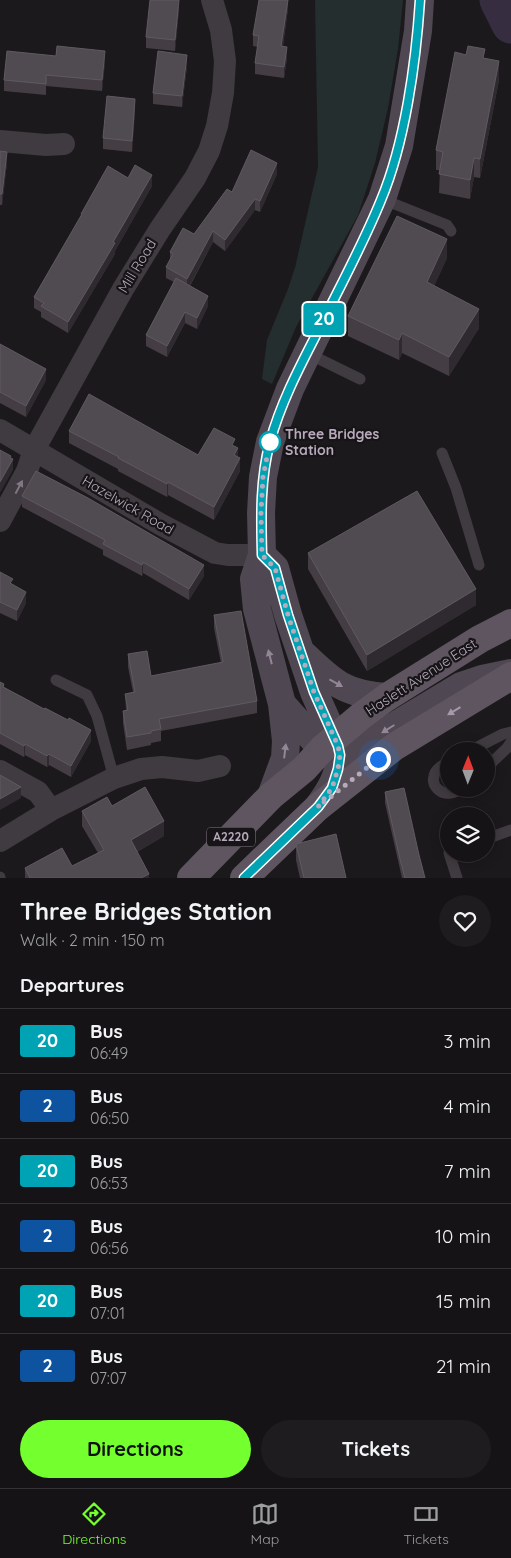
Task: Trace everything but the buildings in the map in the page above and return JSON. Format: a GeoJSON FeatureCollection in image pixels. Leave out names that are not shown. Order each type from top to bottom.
{"type":"FeatureCollection","features":[{"type":"Feature","properties":{"kind":"main road","name":"Haslett Avenue East"},"geometry":{"type":"LineString","coordinates":[[191,878],[271,796],[332,747],[387,696],[511,623]]}},
{"type":"Feature","properties":{"kind":"main road","name":"Haslett Avenue East"},"geometry":{"type":"LineString","coordinates":[[244,878],[318,807],[394,748],[511,675]]}},
{"type":"Feature","properties":{"kind":"street","name":"Mill Road"},"geometry":{"type":"LineString","coordinates":[[0,521],[27,471],[34,450],[123,289],[160,229],[195,178],[209,151],[224,93],[225,61],[221,30],[212,0]]}},
{"type":"Feature","properties":{"kind":"street"},"geometry":{"type":"LineString","coordinates":[[271,796],[285,758],[286,741],[282,704],[257,608],[254,579],[262,555],[261,513],[263,477],[270,442],[290,389],[382,199],[399,146],[418,31],[420,0]]}},
{"type":"Feature","properties":{"kind":"street"},"geometry":{"type":"LineString","coordinates":[[0,141],[46,145],[64,144]]}},
{"type":"Feature","properties":{"kind":"street","name":"Hazelwick Road"},"geometry":{"type":"LineString","coordinates":[[0,430],[160,524],[215,553],[262,555]]}},
{"type":"Feature","properties":{"kind":"street"},"geometry":{"type":"LineString","coordinates":[[262,555],[275,568],[332,747]]}},
{"type":"Feature","properties":{"kind":"street"},"geometry":{"type":"LineString","coordinates":[[300,651],[328,678],[341,686],[359,693],[387,696]]}},
{"type":"Feature","properties":{"kind":"street","name":"Haslett Avenue East"},"geometry":{"type":"LineString","coordinates":[[318,807],[332,788],[338,769],[332,747],[356,749],[461,686],[482,679],[511,675]]}},
{"type":"Feature","properties":{"kind":"street"},"geometry":{"type":"LineString","coordinates":[[282,704],[332,747]]}},
{"type":"Feature","properties":{"kind":"street"},"geometry":{"type":"LineString","coordinates":[[0,841],[51,810],[114,778],[141,769],[162,767],[198,771],[220,766]]}},
{"type":"Feature","properties":{"kind":"street"},"geometry":{"type":"LineString","coordinates":[[0,771],[38,792],[51,810]]}},
{"type":"Feature","properties":{"kind":"lane"},"geometry":{"type":"LineString","coordinates":[[382,199],[447,225],[451,231]]}},
{"type":"Feature","properties":{"kind":"lane"},"geometry":{"type":"LineString","coordinates":[[306,353],[360,379]]}},
{"type":"Feature","properties":{"kind":"lane"},"geometry":{"type":"LineString","coordinates":[[442,453],[456,488],[479,565]]}},
{"type":"Feature","properties":{"kind":"lane"},"geometry":{"type":"LineString","coordinates":[[56,680],[87,695],[97,716],[114,778]]}},
{"type":"Feature","properties":{"kind":"lane"},"geometry":{"type":"LineString","coordinates":[[487,742],[511,732]]}},
{"type":"Feature","properties":{"kind":"lane"},"geometry":{"type":"LineString","coordinates":[[495,760],[508,748],[511,742]]}},
{"type":"Feature","properties":{"kind":"lane"},"geometry":{"type":"LineString","coordinates":[[440,769],[434,776],[434,784],[440,791]]}},
{"type":"Feature","properties":{"kind":"lane"},"geometry":{"type":"LineString","coordinates":[[495,836],[511,830]]}},
{"type":"Feature","properties":{"kind":"lane"},"geometry":{"type":"LineString","coordinates":[[452,862],[457,878]]}},
{"type":"Feature","properties":{"kind":"shaded area"},"geometry":{"type":"Polygon","coordinates":[[[315,0],[403,0],[398,49],[388,108],[375,163],[358,215],[296,327],[272,384],[262,379],[267,340],[295,268],[318,167],[315,0]]]}},
{"type":"Feature","properties":{"kind":"waterway"},"geometry":{"type":"LineString","coordinates":[[499,0],[511,24]]}},
{"type":"Feature","properties":{"kind":"bus line","name":"20"},"geometry":{"type":"LineString","coordinates":[[244,878],[318,807],[332,788],[338,769],[340,755],[338,746],[314,692],[288,615],[275,568],[262,555],[261,513],[263,477],[270,442],[290,389],[382,199],[399,146],[418,31],[420,0]]}},
{"type":"Feature","properties":{"kind":"place","name":"Three Bridges Station"},"geometry":{"type":"Point","coordinates":[270,442]}},
{"type":"Feature","properties":{"kind":"route"},"geometry":{"type":"LineString","coordinates":[[270,442],[263,477],[261,513],[262,555],[275,568],[288,615],[314,692],[335,737],[340,755],[332,788],[318,807],[378,759]]}}]}
